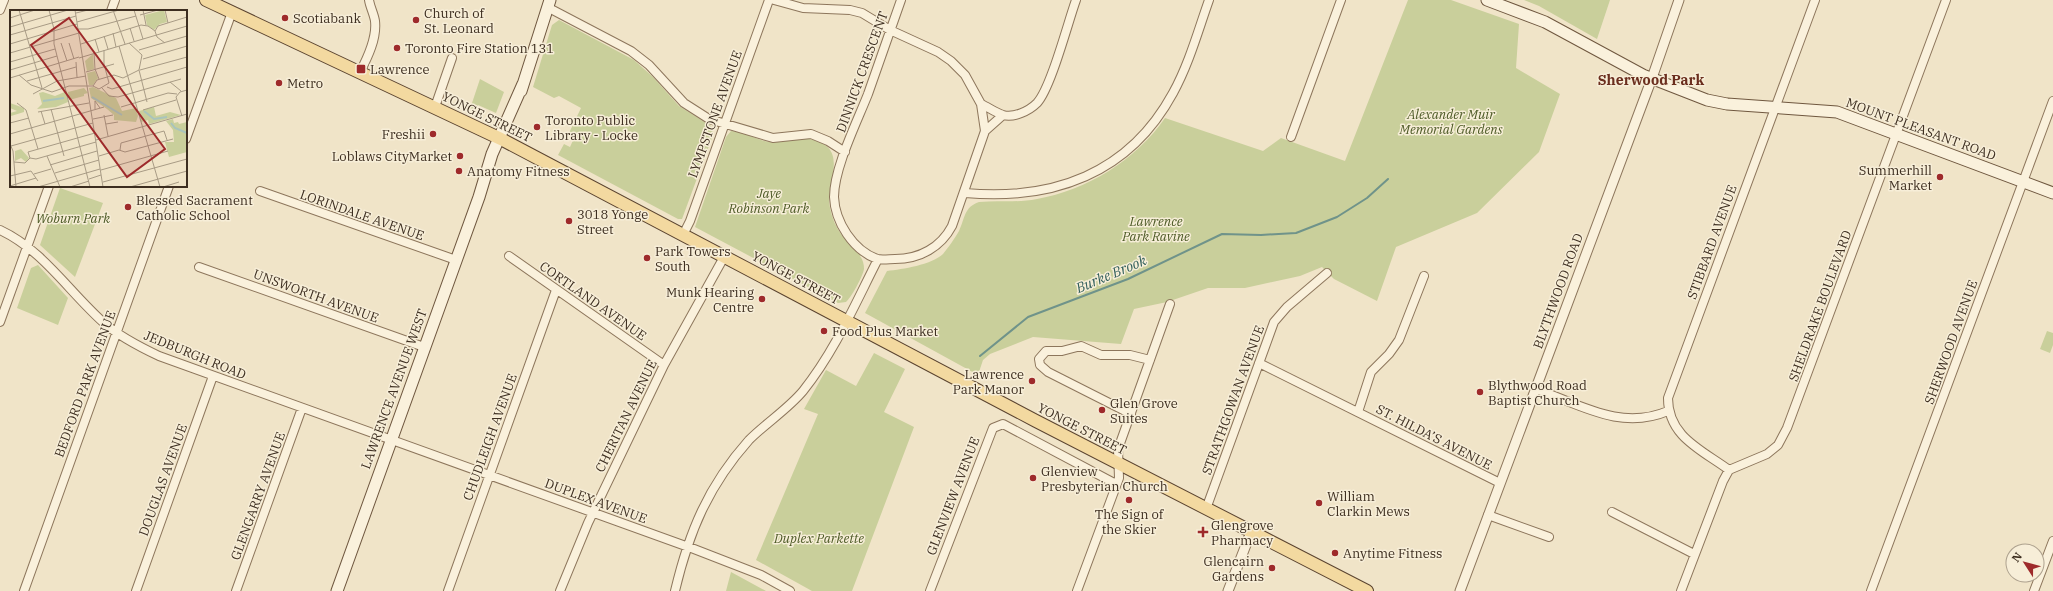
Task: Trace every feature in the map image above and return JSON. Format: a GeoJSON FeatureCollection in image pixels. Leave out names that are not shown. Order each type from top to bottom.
{"type":"FeatureCollection","features":[{"type":"Feature","properties":{"kind":"main road","name":"YONGE STREET"},"geometry":{"type":"LineString","coordinates":[[206,0],[502,139],[1118,464],[1367,591]]}},
{"type":"Feature","properties":{"kind":"main road","name":"MOUNT PLEASANT ROAD"},"geometry":{"type":"LineString","coordinates":[[1487,0],[1545,22],[1652,78],[1715,102],[1837,112],[2053,193]]}},
{"type":"Feature","properties":{"kind":"main road","name":"LAWRENCE AVENUE WEST"},"geometry":{"type":"LineString","coordinates":[[337,591],[390,440],[479,197],[489,180],[502,139],[523,84],[548,4]]}},
{"type":"Feature","properties":{"kind":"street"},"geometry":{"type":"LineString","coordinates":[[0,10],[4,0]]}},
{"type":"Feature","properties":{"kind":"street"},"geometry":{"type":"LineString","coordinates":[[112,10],[115,0]]}},
{"type":"Feature","properties":{"kind":"street"},"geometry":{"type":"LineString","coordinates":[[360,72],[369,51],[375,30],[374,18],[369,0]]}},
{"type":"Feature","properties":{"kind":"street","name":"LYMPSTONE AVENUE"},"geometry":{"type":"LineString","coordinates":[[683,235],[690,221],[769,0]]}},
{"type":"Feature","properties":{"kind":"street"},"geometry":{"type":"LineString","coordinates":[[675,591],[686,546],[699,514],[730,465],[763,427],[802,392],[848,321],[878,259],[909,258],[936,246],[948,234],[965,193],[985,131],[981,104],[969,80],[951,61],[938,52],[890,30],[869,16],[857,12],[804,8],[774,0]]}},
{"type":"Feature","properties":{"kind":"street","name":"DINNICK CRESCENT"},"geometry":{"type":"LineString","coordinates":[[878,259],[852,240],[838,217],[835,206],[835,187],[845,152],[901,0]]}},
{"type":"Feature","properties":{"kind":"street"},"geometry":{"type":"LineString","coordinates":[[981,104],[1003,115],[1026,111],[1038,102],[1042,95],[1076,0]]}},
{"type":"Feature","properties":{"kind":"street"},"geometry":{"type":"LineString","coordinates":[[965,193],[1015,195],[1062,186],[1093,172],[1120,155],[1147,131],[1173,93],[1209,0]]}},
{"type":"Feature","properties":{"kind":"street"},"geometry":{"type":"LineString","coordinates":[[1291,137],[1341,0]]}},
{"type":"Feature","properties":{"kind":"street","name":"BLYTHWOOD ROAD"},"geometry":{"type":"LineString","coordinates":[[1460,591],[1652,78],[1679,0]]}},
{"type":"Feature","properties":{"kind":"street","name":"STIBBARD AVENUE"},"geometry":{"type":"LineString","coordinates":[[1668,411],[1668,398],[1774,107],[1815,0]]}},
{"type":"Feature","properties":{"kind":"street","name":"SHELDRAKE BOULEVARD"},"geometry":{"type":"LineString","coordinates":[[1729,470],[1767,454],[1778,445],[1787,428],[1946,0]]}},
{"type":"Feature","properties":{"kind":"street"},"geometry":{"type":"LineString","coordinates":[[548,4],[631,51],[649,65],[670,90],[690,108],[709,119],[773,138],[812,134],[828,141],[845,152]]}},
{"type":"Feature","properties":{"kind":"street"},"geometry":{"type":"LineString","coordinates":[[187,137],[232,12]]}},
{"type":"Feature","properties":{"kind":"street"},"geometry":{"type":"LineString","coordinates":[[435,107],[452,58]]}},
{"type":"Feature","properties":{"kind":"street","name":"SHERWOOD AVENUE"},"geometry":{"type":"LineString","coordinates":[[1871,591],[2053,101]]}},
{"type":"Feature","properties":{"kind":"street"},"geometry":{"type":"LineString","coordinates":[[985,131],[1003,115]]}},
{"type":"Feature","properties":{"kind":"street"},"geometry":{"type":"LineString","coordinates":[[0,322],[49,187]]}},
{"type":"Feature","properties":{"kind":"street","name":"BEDFORD PARK AVENUE"},"geometry":{"type":"LineString","coordinates":[[24,591],[169,187]]}},
{"type":"Feature","properties":{"kind":"street","name":"LORINDALE AVENUE"},"geometry":{"type":"LineString","coordinates":[[260,192],[456,260]]}},
{"type":"Feature","properties":{"kind":"street","name":"JEDBURGH ROAD"},"geometry":{"type":"LineString","coordinates":[[0,230],[39,256],[100,320],[117,333],[159,356],[390,440]]}},
{"type":"Feature","properties":{"kind":"street","name":"CORTLAND AVENUE"},"geometry":{"type":"LineString","coordinates":[[509,256],[664,365]]}},
{"type":"Feature","properties":{"kind":"street","name":"CHERITAN AVENUE"},"geometry":{"type":"LineString","coordinates":[[560,591],[593,512],[664,365],[724,257]]}},
{"type":"Feature","properties":{"kind":"street","name":"UNSWORTH AVENUE"},"geometry":{"type":"LineString","coordinates":[[199,267],[424,347]]}},
{"type":"Feature","properties":{"kind":"street","name":"STRATHGOWAN AVENUE"},"geometry":{"type":"LineString","coordinates":[[1206,509],[1271,329],[1279,314],[1327,273]]}},
{"type":"Feature","properties":{"kind":"street"},"geometry":{"type":"LineString","coordinates":[[1358,412],[1371,372],[1394,347],[1403,331],[1424,276]]}},
{"type":"Feature","properties":{"kind":"street","name":"CHUDLEIGH AVENUE"},"geometry":{"type":"LineString","coordinates":[[448,591],[556,290]]}},
{"type":"Feature","properties":{"kind":"street"},"geometry":{"type":"LineString","coordinates":[[1077,591],[1119,478],[1118,449],[1170,304]]}},
{"type":"Feature","properties":{"kind":"street"},"geometry":{"type":"LineString","coordinates":[[1130,414],[1048,372],[1040,365],[1039,359],[1046,351],[1062,351],[1081,346],[1101,355],[1130,355],[1150,360]]}},
{"type":"Feature","properties":{"kind":"street","name":"ST. HILDA’S AVENUE"},"geometry":{"type":"LineString","coordinates":[[1259,363],[1500,483]]}},
{"type":"Feature","properties":{"kind":"street","name":"DOUGLAS AVENUE"},"geometry":{"type":"LineString","coordinates":[[136,591],[213,376]]}},
{"type":"Feature","properties":{"kind":"street"},"geometry":{"type":"LineString","coordinates":[[1536,389],[1620,419],[1647,418],[1668,411],[1674,426],[1686,439],[1729,470],[1723,481],[1694,554],[1681,591]]}},
{"type":"Feature","properties":{"kind":"street","name":"GLENGARRY AVENUE"},"geometry":{"type":"LineString","coordinates":[[236,591],[302,408]]}},
{"type":"Feature","properties":{"kind":"street","name":"GLENVIEW AVENUE"},"geometry":{"type":"LineString","coordinates":[[930,591],[993,428],[1003,424],[1116,484]]}},
{"type":"Feature","properties":{"kind":"street","name":"DUPLEX AVENUE"},"geometry":{"type":"LineString","coordinates":[[390,440],[686,546],[761,575],[790,591]]}},
{"type":"Feature","properties":{"kind":"street"},"geometry":{"type":"LineString","coordinates":[[1612,512],[1694,554]]}},
{"type":"Feature","properties":{"kind":"street"},"geometry":{"type":"LineString","coordinates":[[1488,515],[1549,537]]}},
{"type":"Feature","properties":{"kind":"street"},"geometry":{"type":"LineString","coordinates":[[1228,591],[1251,532]]}},
{"type":"Feature","properties":{"kind":"street"},"geometry":{"type":"LineString","coordinates":[[2034,591],[2053,541]]}},
{"type":"Feature","properties":{"kind":"green space","name":"Alexander Muir Memorial Gardens"},"geometry":{"type":"Polygon","coordinates":[[[1408,0],[1451,0],[1519,24],[1516,68],[1560,94],[1539,152],[1477,213],[1396,247],[1377,301],[1334,279],[1322,267],[1300,276],[1245,288],[1208,288],[1167,302],[1134,309],[1121,344],[1033,337],[990,354],[983,360],[978,375],[865,313],[887,271],[909,268],[938,258],[943,254],[959,231],[968,210],[974,204],[979,202],[1022,201],[1037,199],[1056,195],[1092,180],[1125,160],[1140,147],[1165,118],[1263,151],[1281,138],[1345,161],[1408,0]]]}},
{"type":"Feature","properties":{"kind":"green space"},"geometry":{"type":"Polygon","coordinates":[[[1524,0],[1610,0],[1597,39],[1539,6],[1524,0]]]}},
{"type":"Feature","properties":{"kind":"green space"},"geometry":{"type":"Polygon","coordinates":[[[559,20],[634,60],[653,77],[679,106],[711,126],[713,135],[682,219],[678,219],[558,155],[564,144],[570,147],[575,136],[569,133],[581,108],[559,96],[554,98],[533,87],[552,25],[559,20]]]}},
{"type":"Feature","properties":{"kind":"green space"},"geometry":{"type":"Polygon","coordinates":[[[480,79],[504,92],[496,113],[478,105],[475,111],[470,109],[480,79]]]}},
{"type":"Feature","properties":{"kind":"green space","name":"Jaye Robinson Park"},"geometry":{"type":"Polygon","coordinates":[[[731,131],[741,132],[769,142],[803,139],[814,140],[825,145],[831,151],[834,159],[829,198],[832,216],[838,229],[851,245],[862,255],[860,256],[864,265],[859,281],[846,302],[838,303],[695,227],[726,137],[731,131]]]}},
{"type":"Feature","properties":{"kind":"green space","name":"Woburn Park"},"geometry":{"type":"Polygon","coordinates":[[[60,188],[103,203],[75,277],[40,245],[60,188]]]}},
{"type":"Feature","properties":{"kind":"green space"},"geometry":{"type":"Polygon","coordinates":[[[38,265],[68,298],[58,325],[17,308],[31,268],[38,265]]]}},
{"type":"Feature","properties":{"kind":"green space"},"geometry":{"type":"Polygon","coordinates":[[[2047,331],[2053,333],[2053,345],[2050,353],[2040,349],[2047,331]]]}},
{"type":"Feature","properties":{"kind":"green space","name":"Duplex Parkette"},"geometry":{"type":"Polygon","coordinates":[[[874,353],[905,369],[884,412],[914,427],[852,591],[812,591],[756,560],[818,414],[804,409],[826,370],[856,386],[874,353]]]}},
{"type":"Feature","properties":{"kind":"green space"},"geometry":{"type":"Polygon","coordinates":[[[731,572],[766,591],[726,591],[731,572]]]}},
{"type":"Feature","properties":{"kind":"waterway","name":"Burke Brook"},"geometry":{"type":"LineString","coordinates":[[980,356],[1028,317],[1128,279],[1222,234],[1261,235],[1296,233],[1337,217],[1367,198],[1388,179]]}},
{"type":"Feature","properties":{"kind":"place","name":"Scotiabank"},"geometry":{"type":"Point","coordinates":[285,18]}},
{"type":"Feature","properties":{"kind":"place","name":"Church of St. Leonard"},"geometry":{"type":"Point","coordinates":[416,20]}},
{"type":"Feature","properties":{"kind":"place","name":"Toronto Fire Station 131"},"geometry":{"type":"Point","coordinates":[397,48]}},
{"type":"Feature","properties":{"kind":"place","name":"Lawrence"},"geometry":{"type":"Point","coordinates":[361,69]}},
{"type":"Feature","properties":{"kind":"place","name":"Metro"},"geometry":{"type":"Point","coordinates":[279,83]}},
{"type":"Feature","properties":{"kind":"place","name":"Toronto Public Library - Locke"},"geometry":{"type":"Point","coordinates":[537,127]}},
{"type":"Feature","properties":{"kind":"place","name":"Freshii"},"geometry":{"type":"Point","coordinates":[433,134]}},
{"type":"Feature","properties":{"kind":"place","name":"Loblaws CityMarket"},"geometry":{"type":"Point","coordinates":[460,156]}},
{"type":"Feature","properties":{"kind":"place","name":"Anatomy Fitness"},"geometry":{"type":"Point","coordinates":[459,171]}},
{"type":"Feature","properties":{"kind":"place","name":"Summerhill Market"},"geometry":{"type":"Point","coordinates":[1940,177]}},
{"type":"Feature","properties":{"kind":"place","name":"Blessed Sacrament Catholic School"},"geometry":{"type":"Point","coordinates":[128,207]}},
{"type":"Feature","properties":{"kind":"place","name":"3018 Yonge Street"},"geometry":{"type":"Point","coordinates":[569,221]}},
{"type":"Feature","properties":{"kind":"place","name":"Park Towers South"},"geometry":{"type":"Point","coordinates":[647,258]}},
{"type":"Feature","properties":{"kind":"place","name":"Munk Hearing Centre"},"geometry":{"type":"Point","coordinates":[762,299]}},
{"type":"Feature","properties":{"kind":"place","name":"Food Plus Market"},"geometry":{"type":"Point","coordinates":[824,331]}},
{"type":"Feature","properties":{"kind":"place","name":"Lawrence Park Manor"},"geometry":{"type":"Point","coordinates":[1032,381]}},
{"type":"Feature","properties":{"kind":"place","name":"Blythwood Road Baptist Church"},"geometry":{"type":"Point","coordinates":[1480,392]}},
{"type":"Feature","properties":{"kind":"place","name":"Glen Grove Suites"},"geometry":{"type":"Point","coordinates":[1102,410]}},
{"type":"Feature","properties":{"kind":"place","name":"Glenview Presbyterian Church"},"geometry":{"type":"Point","coordinates":[1033,478]}},
{"type":"Feature","properties":{"kind":"place","name":"The Sign of the Skier"},"geometry":{"type":"Point","coordinates":[1129,500]}},
{"type":"Feature","properties":{"kind":"place","name":"William Clarkin Mews"},"geometry":{"type":"Point","coordinates":[1319,503]}},
{"type":"Feature","properties":{"kind":"place","name":"Glengrove Pharmacy"},"geometry":{"type":"Point","coordinates":[1203,532]}},
{"type":"Feature","properties":{"kind":"place","name":"Anytime Fitness"},"geometry":{"type":"Point","coordinates":[1335,553]}},
{"type":"Feature","properties":{"kind":"place","name":"Glencairn Gardens"},"geometry":{"type":"Point","coordinates":[1272,568]}},
{"type":"Feature","properties":{"kind":"district","name":"Sherwood Park"},"geometry":{"type":"Point","coordinates":[1651,80]}},
{"type":"Feature","properties":{"kind":"park label","name":"Lawrence Park Ravine"},"geometry":{"type":"Point","coordinates":[1156,228]}}]}
